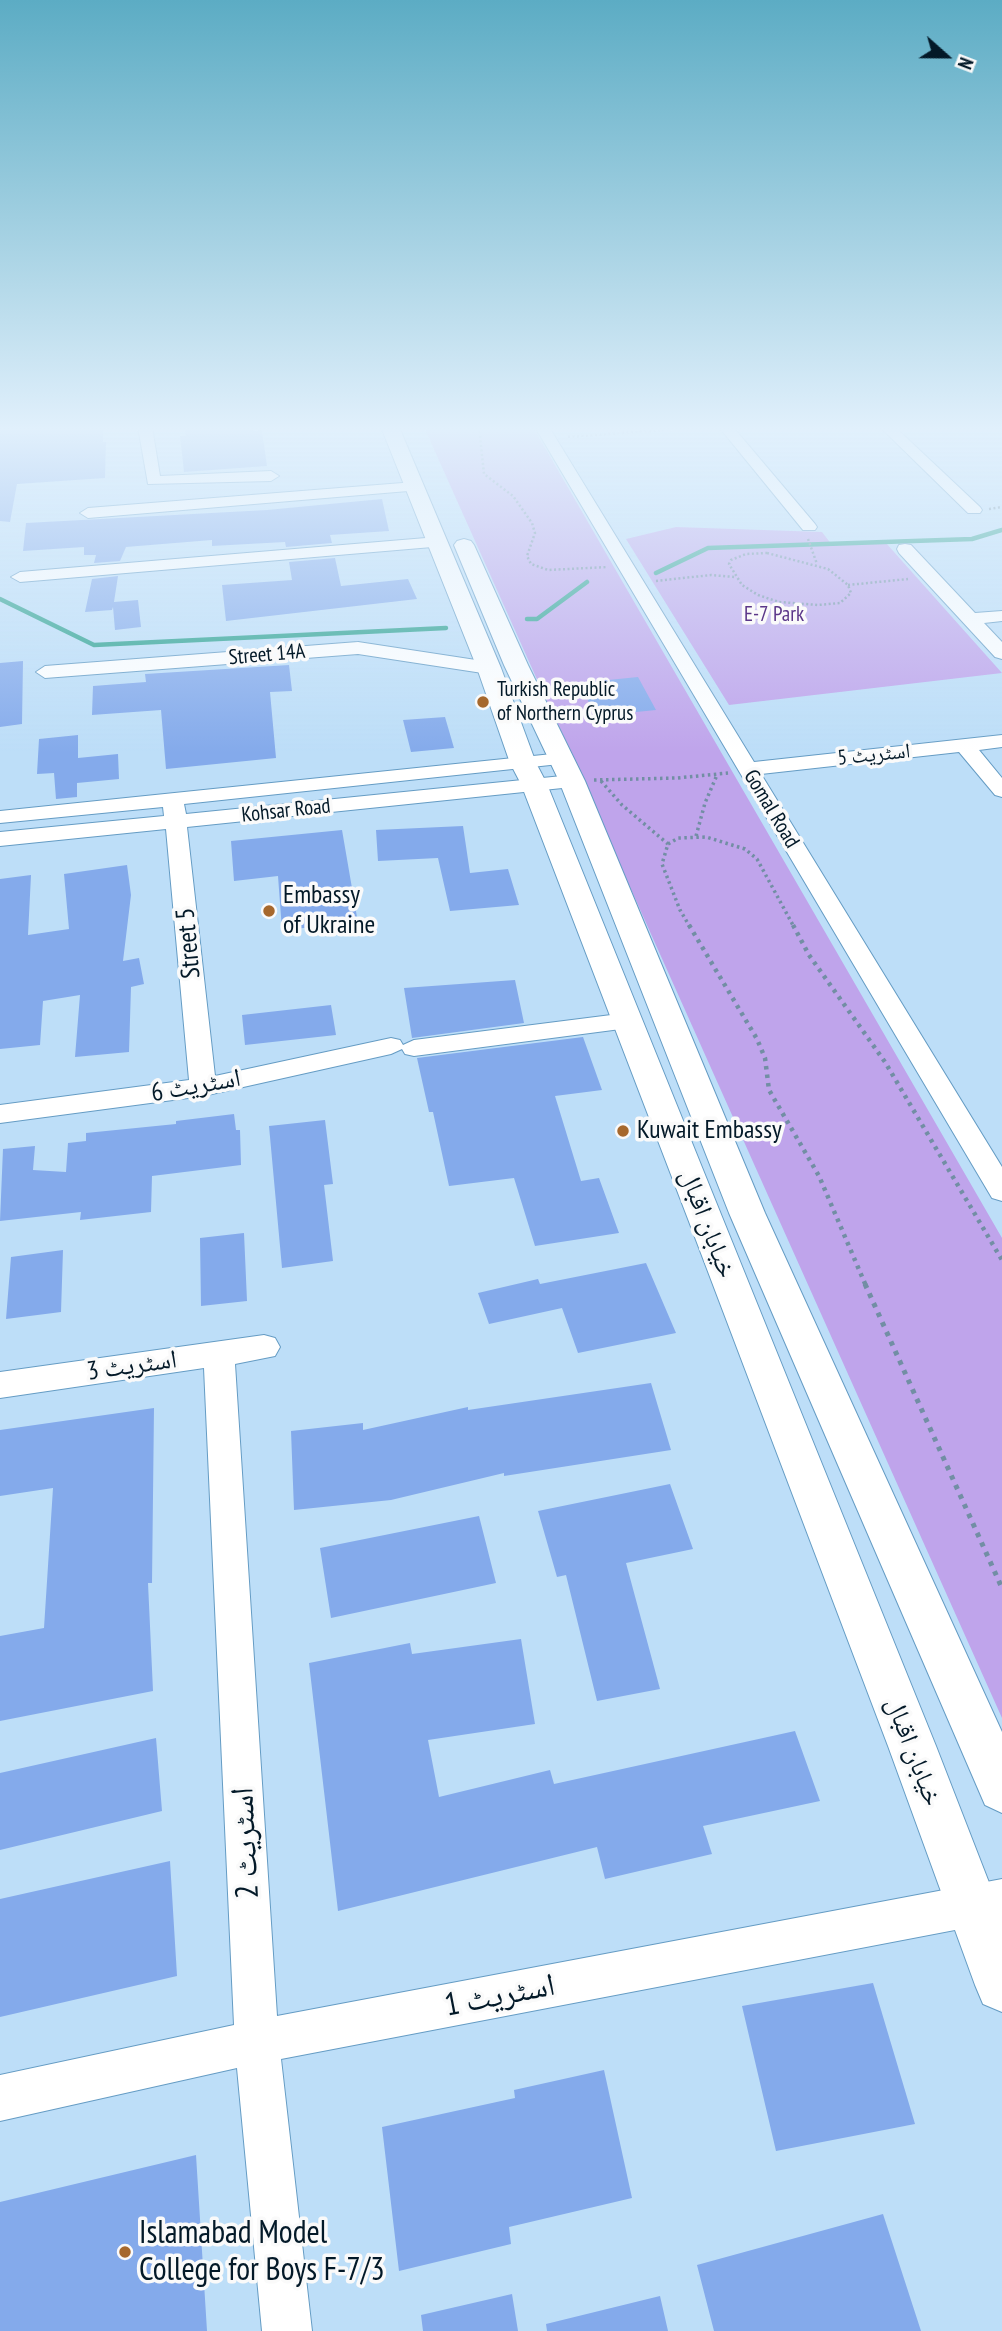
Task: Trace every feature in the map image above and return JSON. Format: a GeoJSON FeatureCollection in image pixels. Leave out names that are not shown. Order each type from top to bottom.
{"type":"FeatureCollection","features":[{"type":"Feature","properties":{"kind":"main road","name":"خیابان اقبال"},"geometry":{"type":"LineString","coordinates":[[435,536],[912,1746],[986,1903],[1002,1985]]}},
{"type":"Feature","properties":{"kind":"main road","name":"خیابان اقبال"},"geometry":{"type":"LineString","coordinates":[[460,536],[516,665],[578,774],[747,1213],[1002,1788]]}},
{"type":"Feature","properties":{"kind":"street","name":"Gomal Road"},"geometry":{"type":"LineString","coordinates":[[608,536],[746,769],[992,1155],[1002,1191]]}},
{"type":"Feature","properties":{"kind":"street"},"geometry":{"type":"LineString","coordinates":[[20,578],[438,542]]}},
{"type":"Feature","properties":{"kind":"street"},"geometry":{"type":"LineString","coordinates":[[905,549],[1002,653]]}},
{"type":"Feature","properties":{"kind":"street"},"geometry":{"type":"LineString","coordinates":[[970,619],[1002,616]]}},
{"type":"Feature","properties":{"kind":"street","name":"Street 14A"},"geometry":{"type":"LineString","coordinates":[[44,672],[358,648],[489,668]]}},
{"type":"Feature","properties":{"kind":"street","name":"اسٹریٹ 5"},"geometry":{"type":"LineString","coordinates":[[746,769],[1002,741]]}},
{"type":"Feature","properties":{"kind":"street"},"geometry":{"type":"LineString","coordinates":[[964,745],[1002,792]]}},
{"type":"Feature","properties":{"kind":"street","name":"Kohsar Road"},"geometry":{"type":"LineString","coordinates":[[0,839],[176,811],[528,774],[578,774]]}},
{"type":"Feature","properties":{"kind":"street","name":"Kohsar Road"},"geometry":{"type":"LineString","coordinates":[[0,817],[176,811]]}},
{"type":"Feature","properties":{"kind":"street","name":"Street 5"},"geometry":{"type":"LineString","coordinates":[[176,811],[203,1087]]}},
{"type":"Feature","properties":{"kind":"street","name":"اسٹریٹ 6"},"geometry":{"type":"LineString","coordinates":[[0,1114],[203,1087],[402,1047],[627,1021]]}},
{"type":"Feature","properties":{"kind":"street","name":"اسٹریٹ 3"},"geometry":{"type":"LineString","coordinates":[[0,1385],[264,1348]]}},
{"type":"Feature","properties":{"kind":"street","name":"اسٹریٹ 2"},"geometry":{"type":"LineString","coordinates":[[219,1354],[257,2042],[287,2331]]}},
{"type":"Feature","properties":{"kind":"street","name":"اسٹریٹ 1"},"geometry":{"type":"LineString","coordinates":[[0,2098],[257,2042],[986,1903]]}},
{"type":"Feature","properties":{"kind":"path"},"geometry":{"type":"LineString","coordinates":[[534,536],[527,556],[531,564],[548,570],[608,567]]}},
{"type":"Feature","properties":{"kind":"path"},"geometry":{"type":"LineString","coordinates":[[812,547],[817,565]]}},
{"type":"Feature","properties":{"kind":"path"},"geometry":{"type":"LineString","coordinates":[[755,552],[779,554],[817,565],[828,569],[848,584],[851,593],[845,601],[833,605],[806,605],[764,598],[742,585],[729,564],[731,560],[755,552]]}},
{"type":"Feature","properties":{"kind":"path"},"geometry":{"type":"LineString","coordinates":[[636,583],[711,575],[735,577]]}},
{"type":"Feature","properties":{"kind":"path"},"geometry":{"type":"LineString","coordinates":[[848,584],[930,577]]}},
{"type":"Feature","properties":{"kind":"path"},"geometry":{"type":"LineString","coordinates":[[578,774],[717,775],[746,769]]}},
{"type":"Feature","properties":{"kind":"path"},"geometry":{"type":"LineString","coordinates":[[578,774],[622,805],[668,844]]}},
{"type":"Feature","properties":{"kind":"path"},"geometry":{"type":"LineString","coordinates":[[696,836],[705,803],[717,775]]}},
{"type":"Feature","properties":{"kind":"path"},"geometry":{"type":"LineString","coordinates":[[1002,1260],[886,1062],[809,956],[757,859],[745,849],[724,840],[696,836],[678,838],[668,844],[662,864],[680,910],[757,1039],[765,1058],[769,1090],[819,1176],[882,1324],[1002,1588]]}},
{"type":"Feature","properties":{"kind":"green space"},"geometry":{"type":"Polygon","coordinates":[[[473,536],[596,536],[1002,1238],[1002,1718],[473,536]]]}},
{"type":"Feature","properties":{"kind":"green space","name":"E-7 Park"},"geometry":{"type":"Polygon","coordinates":[[[639,536],[825,536],[832,545],[886,543],[1002,673],[729,705],[626,539],[639,536]]]}},
{"type":"Feature","properties":{"kind":"building"},"geometry":{"type":"Polygon","coordinates":[[[25,536],[330,536],[332,543],[286,547],[285,542],[212,546],[212,540],[126,547],[120,561],[94,563],[96,555],[84,555],[84,547],[23,551],[25,536]]]}},
{"type":"Feature","properties":{"kind":"building"},"geometry":{"type":"Polygon","coordinates":[[[335,558],[341,586],[408,579],[417,599],[226,621],[222,585],[292,580],[289,562],[335,558]]]}},
{"type":"Feature","properties":{"kind":"building"},"geometry":{"type":"Polygon","coordinates":[[[118,576],[114,602],[138,600],[141,627],[115,630],[113,607],[112,610],[85,612],[92,579],[118,576]]]}},
{"type":"Feature","properties":{"kind":"building"},"geometry":{"type":"Polygon","coordinates":[[[23,661],[22,724],[0,727],[0,663],[23,661]]]}},
{"type":"Feature","properties":{"kind":"building"},"geometry":{"type":"Polygon","coordinates":[[[289,665],[292,691],[270,692],[276,758],[166,769],[161,710],[92,715],[93,686],[146,682],[145,674],[289,665]]]}},
{"type":"Feature","properties":{"kind":"building"},"geometry":{"type":"Polygon","coordinates":[[[638,677],[656,710],[596,716],[579,683],[638,677]]]}},
{"type":"Feature","properties":{"kind":"building"},"geometry":{"type":"Polygon","coordinates":[[[445,717],[454,748],[411,752],[403,720],[445,717]]]}},
{"type":"Feature","properties":{"kind":"building"},"geometry":{"type":"Polygon","coordinates":[[[78,735],[78,758],[118,754],[119,779],[77,783],[77,797],[56,799],[54,773],[37,774],[39,739],[78,735]]]}},
{"type":"Feature","properties":{"kind":"building"},"geometry":{"type":"Polygon","coordinates":[[[463,826],[470,873],[508,869],[519,905],[450,911],[438,858],[378,861],[376,830],[463,826]]]}},
{"type":"Feature","properties":{"kind":"building"},"geometry":{"type":"Polygon","coordinates":[[[342,830],[358,923],[282,930],[278,876],[234,881],[231,841],[342,830]]]}},
{"type":"Feature","properties":{"kind":"building"},"geometry":{"type":"Polygon","coordinates":[[[127,865],[131,895],[123,961],[139,958],[144,984],[131,987],[129,1052],[75,1057],[80,995],[43,1001],[40,1045],[0,1049],[0,879],[31,875],[28,935],[69,929],[64,874],[127,865]]]}},
{"type":"Feature","properties":{"kind":"building"},"geometry":{"type":"Polygon","coordinates":[[[515,980],[524,1023],[412,1038],[404,988],[515,980]]]}},
{"type":"Feature","properties":{"kind":"building"},"geometry":{"type":"Polygon","coordinates":[[[331,1005],[336,1035],[245,1045],[242,1015],[331,1005]]]}},
{"type":"Feature","properties":{"kind":"building"},"geometry":{"type":"Polygon","coordinates":[[[583,1037],[602,1090],[555,1096],[581,1181],[599,1178],[619,1233],[535,1246],[514,1178],[449,1186],[433,1112],[429,1112],[417,1058],[583,1037]]]}},
{"type":"Feature","properties":{"kind":"building"},"geometry":{"type":"Polygon","coordinates":[[[234,1114],[236,1130],[240,1130],[241,1165],[152,1176],[151,1212],[80,1220],[81,1212],[0,1221],[3,1149],[35,1146],[33,1170],[66,1172],[68,1143],[86,1141],[86,1133],[176,1124],[176,1121],[234,1114]]]}},
{"type":"Feature","properties":{"kind":"building"},"geometry":{"type":"Polygon","coordinates":[[[325,1120],[333,1184],[324,1185],[333,1261],[282,1268],[269,1126],[325,1120]]]}},
{"type":"Feature","properties":{"kind":"building"},"geometry":{"type":"Polygon","coordinates":[[[244,1233],[247,1301],[201,1306],[200,1238],[244,1233]]]}},
{"type":"Feature","properties":{"kind":"building"},"geometry":{"type":"Polygon","coordinates":[[[63,1250],[61,1312],[6,1319],[11,1257],[63,1250]]]}},
{"type":"Feature","properties":{"kind":"building"},"geometry":{"type":"Polygon","coordinates":[[[646,1263],[676,1333],[578,1353],[562,1308],[489,1324],[478,1293],[538,1279],[540,1284],[646,1263]]]}},
{"type":"Feature","properties":{"kind":"building"},"geometry":{"type":"Polygon","coordinates":[[[651,1383],[671,1450],[504,1476],[504,1473],[391,1500],[294,1510],[291,1431],[363,1423],[363,1430],[468,1407],[468,1410],[651,1383]]]}},
{"type":"Feature","properties":{"kind":"building"},"geometry":{"type":"Polygon","coordinates":[[[154,1408],[152,1583],[148,1583],[153,1691],[0,1721],[0,1636],[44,1628],[53,1488],[0,1496],[0,1430],[154,1408]]]}},
{"type":"Feature","properties":{"kind":"building"},"geometry":{"type":"Polygon","coordinates":[[[670,1484],[693,1549],[626,1563],[660,1689],[597,1701],[566,1575],[557,1577],[538,1511],[670,1484]]]}},
{"type":"Feature","properties":{"kind":"building"},"geometry":{"type":"Polygon","coordinates":[[[479,1516],[496,1583],[331,1618],[320,1548],[479,1516]]]}},
{"type":"Feature","properties":{"kind":"building"},"geometry":{"type":"Polygon","coordinates":[[[521,1639],[535,1724],[428,1740],[439,1797],[550,1770],[554,1784],[795,1731],[820,1801],[703,1826],[712,1854],[605,1879],[597,1847],[338,1911],[309,1663],[410,1643],[412,1654],[521,1639]]]}},
{"type":"Feature","properties":{"kind":"building"},"geometry":{"type":"Polygon","coordinates":[[[156,1738],[162,1811],[0,1850],[0,1773],[156,1738]]]}},
{"type":"Feature","properties":{"kind":"building"},"geometry":{"type":"Polygon","coordinates":[[[170,1861],[177,1976],[0,2017],[0,1899],[170,1861]]]}},
{"type":"Feature","properties":{"kind":"building"},"geometry":{"type":"Polygon","coordinates":[[[873,1983],[915,2124],[776,2151],[742,2006],[873,1983]]]}},
{"type":"Feature","properties":{"kind":"building"},"geometry":{"type":"Polygon","coordinates":[[[604,2070],[632,2198],[509,2227],[511,2244],[399,2271],[382,2127],[515,2098],[514,2090],[604,2070]]]}},
{"type":"Feature","properties":{"kind":"building","name":"Islamabad Model College for Boys F-7/3"},"geometry":{"type":"Polygon","coordinates":[[[196,2155],[207,2331],[0,2331],[0,2202],[196,2155]]]}},
{"type":"Feature","properties":{"kind":"building"},"geometry":{"type":"Polygon","coordinates":[[[883,2214],[921,2331],[714,2331],[697,2265],[883,2214]]]}},
{"type":"Feature","properties":{"kind":"building"},"geometry":{"type":"Polygon","coordinates":[[[512,2294],[518,2331],[423,2331],[421,2315],[512,2294]]]}},
{"type":"Feature","properties":{"kind":"building"},"geometry":{"type":"Polygon","coordinates":[[[660,2296],[668,2331],[547,2331],[546,2324],[660,2296]]]}},
{"type":"Feature","properties":{"kind":"waterway"},"geometry":{"type":"LineString","coordinates":[[656,573],[708,548],[972,539],[983,536]]}},
{"type":"Feature","properties":{"kind":"waterway"},"geometry":{"type":"LineString","coordinates":[[527,619],[537,619],[587,582]]}},
{"type":"Feature","properties":{"kind":"waterway"},"geometry":{"type":"LineString","coordinates":[[0,599],[94,645],[446,628]]}},
{"type":"Feature","properties":{"kind":"place","name":"Turkish Republic of Northern Cyprus"},"geometry":{"type":"Point","coordinates":[483,702]}},
{"type":"Feature","properties":{"kind":"place","name":"Embassy of Ukraine"},"geometry":{"type":"Point","coordinates":[269,911]}},
{"type":"Feature","properties":{"kind":"place","name":"Kuwait Embassy"},"geometry":{"type":"Point","coordinates":[623,1131]}},
{"type":"Feature","properties":{"kind":"place","name":"Islamabad Model College for Boys F-7/3"},"geometry":{"type":"Point","coordinates":[125,2252]}}]}
